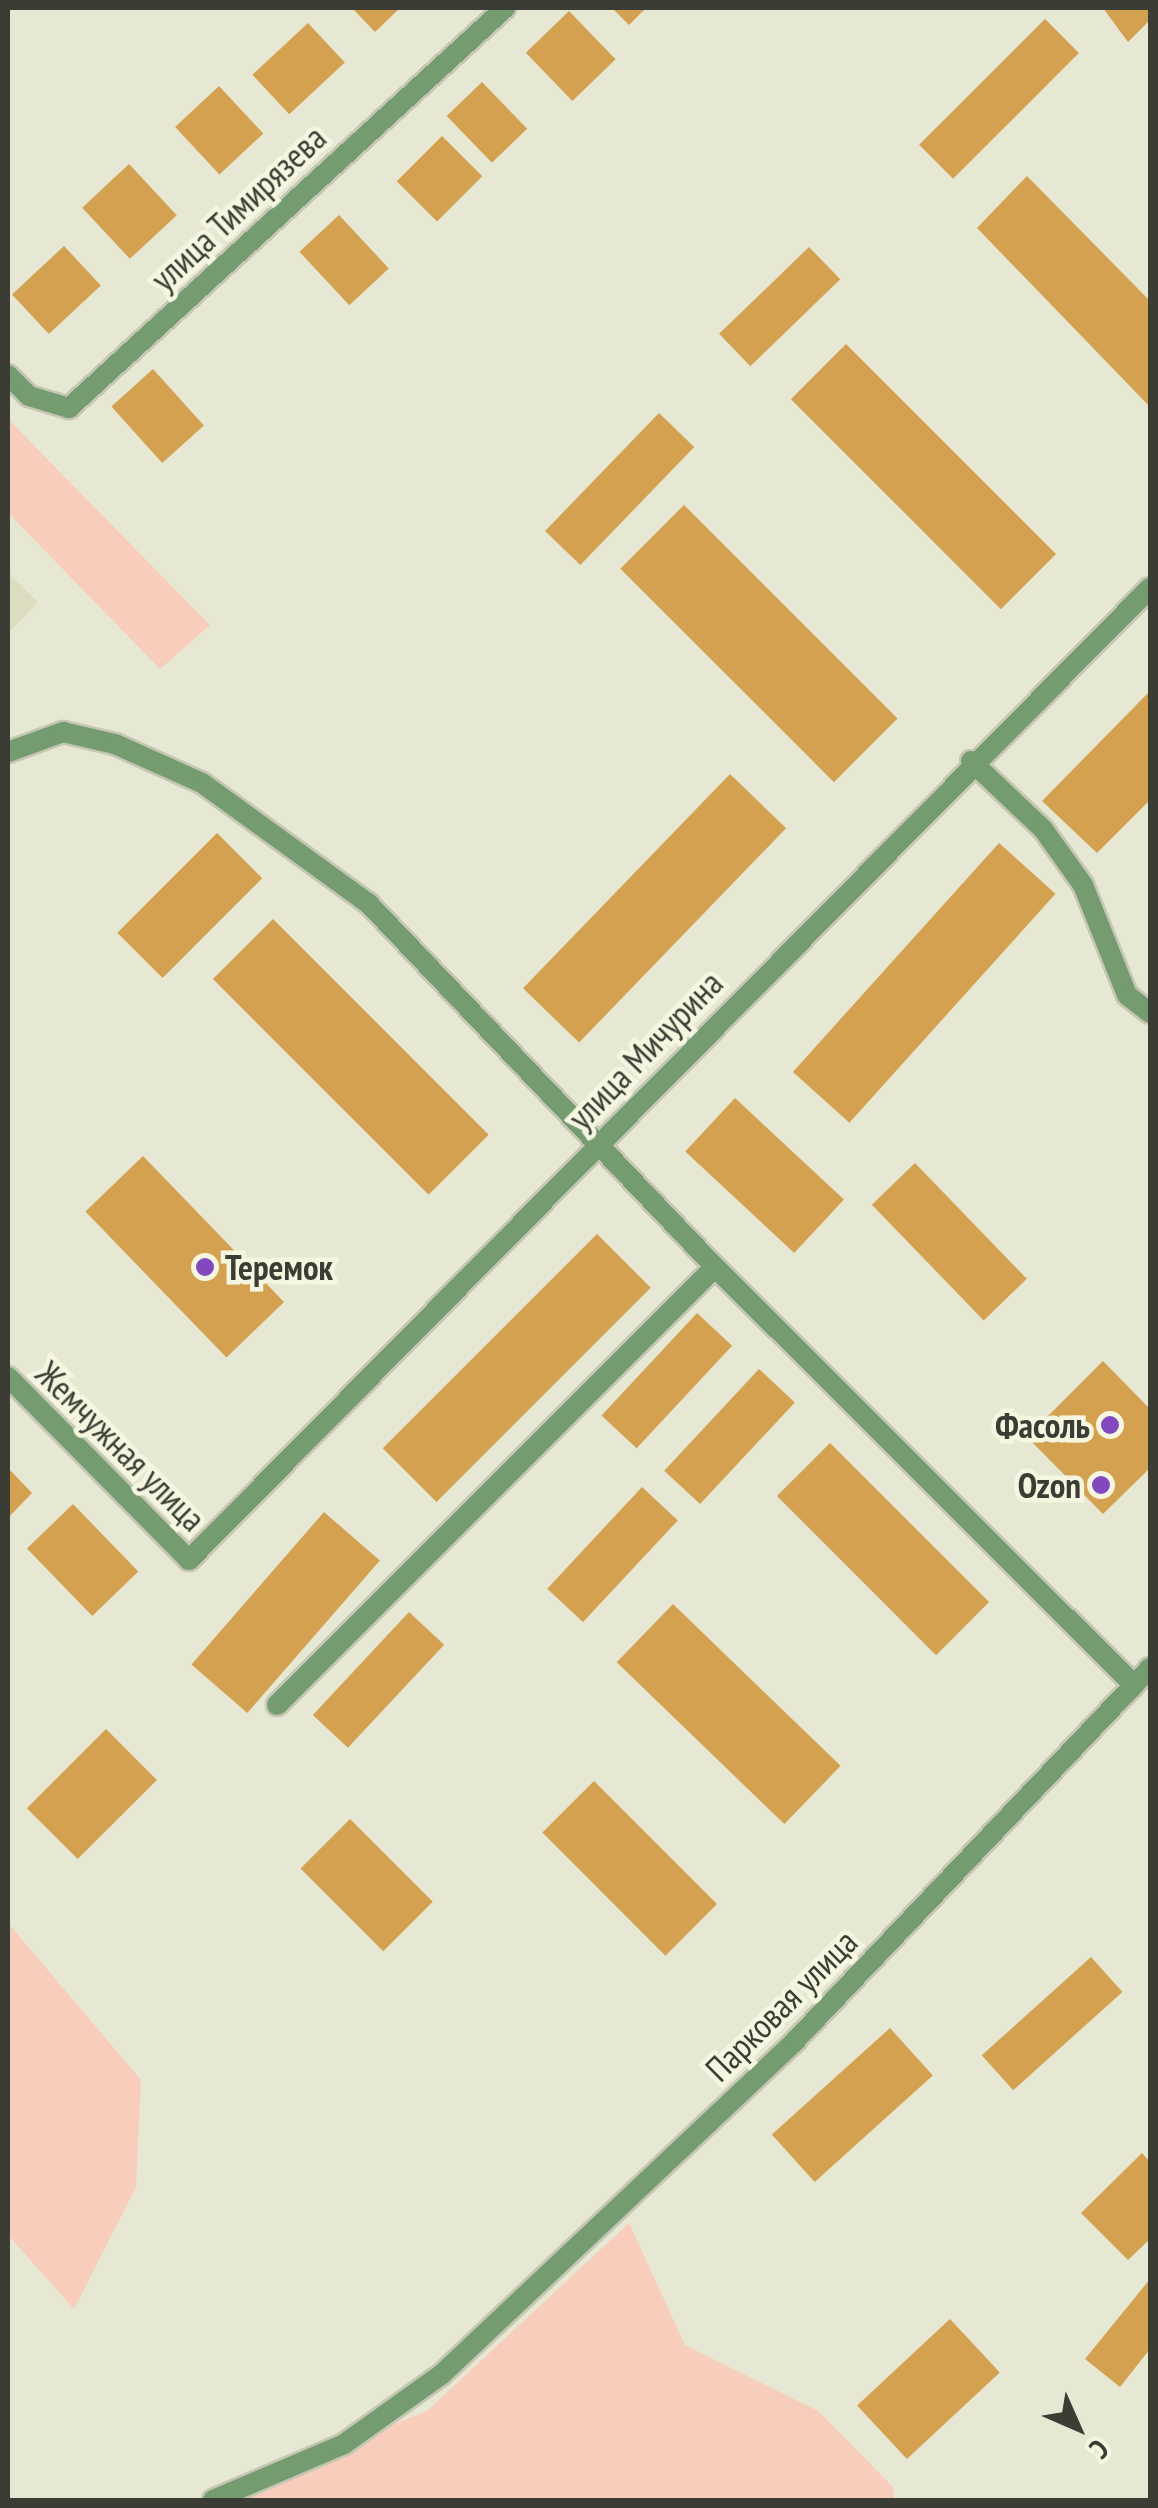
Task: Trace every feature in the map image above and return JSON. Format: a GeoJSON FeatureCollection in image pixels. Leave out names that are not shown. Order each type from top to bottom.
{"type":"FeatureCollection","features":[{"type":"Feature","properties":{"kind":"street","name":"улица Тимирязева"},"geometry":{"type":"LineString","coordinates":[[8,375],[29,396],[70,408],[505,8]]}},
{"type":"Feature","properties":{"kind":"street","name":"улица Мичурина"},"geometry":{"type":"LineString","coordinates":[[189,1560],[971,761],[1150,588]]}},
{"type":"Feature","properties":{"kind":"street"},"geometry":{"type":"LineString","coordinates":[[8,752],[63,732],[202,782],[368,902],[715,1267],[1134,1685]]}},
{"type":"Feature","properties":{"kind":"street"},"geometry":{"type":"LineString","coordinates":[[971,761],[1043,829],[1083,885],[1127,995],[1150,1013]]}},
{"type":"Feature","properties":{"kind":"street"},"geometry":{"type":"LineString","coordinates":[[277,1705],[715,1267]]}},
{"type":"Feature","properties":{"kind":"street","name":"Жемчужная улица"},"geometry":{"type":"LineString","coordinates":[[8,1377],[189,1560]]}},
{"type":"Feature","properties":{"kind":"street","name":"Парковая улица"},"geometry":{"type":"LineString","coordinates":[[212,2500],[344,2444],[442,2374],[796,2040],[1150,1668]]}},
{"type":"Feature","properties":{"kind":"shaded area"},"geometry":{"type":"Polygon","coordinates":[[[8,419],[210,625],[160,669],[8,513],[8,419]]]}},
{"type":"Feature","properties":{"kind":"shaded area"},"geometry":{"type":"Polygon","coordinates":[[[8,573],[38,602],[8,634],[8,573]]]}},
{"type":"Feature","properties":{"kind":"shaded area"},"geometry":{"type":"Polygon","coordinates":[[[8,1923],[141,2080],[136,2187],[74,2309],[8,2235],[8,1923]]]}},
{"type":"Feature","properties":{"kind":"shaded area"},"geometry":{"type":"Polygon","coordinates":[[[629,2223],[685,2345],[818,2411],[893,2487],[894,2500],[238,2500],[238,2486],[427,2411],[629,2223]]]}},
{"type":"Feature","properties":{"kind":"building"},"geometry":{"type":"Polygon","coordinates":[[[352,8],[400,8],[375,32],[352,8]]]}},
{"type":"Feature","properties":{"kind":"building"},"geometry":{"type":"Polygon","coordinates":[[[612,8],[646,8],[629,25],[612,8]]]}},
{"type":"Feature","properties":{"kind":"building"},"geometry":{"type":"Polygon","coordinates":[[[1103,8],[1150,8],[1150,20],[1128,42],[1103,8]]]}},
{"type":"Feature","properties":{"kind":"building"},"geometry":{"type":"Polygon","coordinates":[[[569,11],[616,59],[572,101],[526,53],[569,11]]]}},
{"type":"Feature","properties":{"kind":"building"},"geometry":{"type":"Polygon","coordinates":[[[1045,19],[1079,53],[953,179],[919,145],[1045,19]]]}},
{"type":"Feature","properties":{"kind":"building"},"geometry":{"type":"Polygon","coordinates":[[[308,23],[345,62],[289,114],[252,75],[308,23]]]}},
{"type":"Feature","properties":{"kind":"building"},"geometry":{"type":"Polygon","coordinates":[[[482,82],[527,129],[492,163],[447,116],[482,82]]]}},
{"type":"Feature","properties":{"kind":"building"},"geometry":{"type":"Polygon","coordinates":[[[219,86],[263,134],[219,174],[175,127],[219,86]]]}},
{"type":"Feature","properties":{"kind":"building"},"geometry":{"type":"Polygon","coordinates":[[[442,136],[482,176],[437,222],[397,181],[442,136]]]}},
{"type":"Feature","properties":{"kind":"building"},"geometry":{"type":"Polygon","coordinates":[[[129,164],[177,215],[130,259],[82,208],[129,164]]]}},
{"type":"Feature","properties":{"kind":"building"},"geometry":{"type":"Polygon","coordinates":[[[1027,176],[1150,301],[1150,407],[977,228],[1027,176]]]}},
{"type":"Feature","properties":{"kind":"building"},"geometry":{"type":"Polygon","coordinates":[[[339,215],[389,268],[349,305],[300,252],[339,215]]]}},
{"type":"Feature","properties":{"kind":"building"},"geometry":{"type":"Polygon","coordinates":[[[64,246],[101,285],[49,334],[12,294],[64,246]]]}},
{"type":"Feature","properties":{"kind":"building"},"geometry":{"type":"Polygon","coordinates":[[[809,247],[840,279],[750,366],[719,334],[809,247]]]}},
{"type":"Feature","properties":{"kind":"building"},"geometry":{"type":"Polygon","coordinates":[[[846,344],[1056,554],[1001,609],[791,399],[846,344]]]}},
{"type":"Feature","properties":{"kind":"building"},"geometry":{"type":"Polygon","coordinates":[[[153,369],[204,425],[162,463],[111,406],[153,369]]]}},
{"type":"Feature","properties":{"kind":"building"},"geometry":{"type":"Polygon","coordinates":[[[659,413],[694,447],[580,565],[545,531],[659,413]]]}},
{"type":"Feature","properties":{"kind":"building"},"geometry":{"type":"Polygon","coordinates":[[[684,505],[898,719],[834,782],[620,569],[684,505]]]}},
{"type":"Feature","properties":{"kind":"building"},"geometry":{"type":"Polygon","coordinates":[[[1150,691],[1150,800],[1097,853],[1042,801],[1150,691]]]}},
{"type":"Feature","properties":{"kind":"building"},"geometry":{"type":"Polygon","coordinates":[[[730,774],[786,828],[579,1043],[523,988],[730,774]]]}},
{"type":"Feature","properties":{"kind":"building"},"geometry":{"type":"Polygon","coordinates":[[[217,833],[262,878],[163,978],[117,933],[217,833]]]}},
{"type":"Feature","properties":{"kind":"building"},"geometry":{"type":"Polygon","coordinates":[[[999,843],[1055,894],[849,1123],[793,1072],[999,843]]]}},
{"type":"Feature","properties":{"kind":"building"},"geometry":{"type":"Polygon","coordinates":[[[273,919],[489,1135],[429,1195],[213,979],[273,919]]]}},
{"type":"Feature","properties":{"kind":"building"},"geometry":{"type":"Polygon","coordinates":[[[735,1098],[844,1200],[794,1253],[685,1151],[735,1098]]]}},
{"type":"Feature","properties":{"kind":"building"},"geometry":{"type":"Polygon","coordinates":[[[143,1156],[284,1302],[226,1358],[85,1212],[143,1156]]]}},
{"type":"Feature","properties":{"kind":"building"},"geometry":{"type":"Polygon","coordinates":[[[915,1163],[1027,1279],[984,1320],[872,1205],[915,1163]]]}},
{"type":"Feature","properties":{"kind":"building"},"geometry":{"type":"Polygon","coordinates":[[[597,1234],[651,1288],[436,1502],[383,1448],[597,1234]]]}},
{"type":"Feature","properties":{"kind":"building"},"geometry":{"type":"Polygon","coordinates":[[[697,1313],[732,1346],[637,1448],[602,1415],[697,1313]]]}},
{"type":"Feature","properties":{"kind":"building"},"geometry":{"type":"Polygon","coordinates":[[[1103,1361],[1150,1409],[1150,1468],[1103,1514],[1027,1437],[1103,1361]]]}},
{"type":"Feature","properties":{"kind":"building"},"geometry":{"type":"Polygon","coordinates":[[[759,1369],[795,1402],[700,1504],[664,1471],[759,1369]]]}},
{"type":"Feature","properties":{"kind":"building"},"geometry":{"type":"Polygon","coordinates":[[[830,1443],[989,1602],[936,1655],[777,1496],[830,1443]]]}},
{"type":"Feature","properties":{"kind":"building"},"geometry":{"type":"Polygon","coordinates":[[[8,1468],[32,1493],[8,1518],[8,1468]]]}},
{"type":"Feature","properties":{"kind":"building"},"geometry":{"type":"Polygon","coordinates":[[[642,1487],[678,1520],[583,1622],[547,1589],[642,1487]]]}},
{"type":"Feature","properties":{"kind":"building"},"geometry":{"type":"Polygon","coordinates":[[[73,1504],[138,1572],[92,1616],[27,1548],[73,1504]]]}},
{"type":"Feature","properties":{"kind":"building"},"geometry":{"type":"Polygon","coordinates":[[[324,1512],[380,1561],[247,1713],[191,1664],[324,1512]]]}},
{"type":"Feature","properties":{"kind":"building"},"geometry":{"type":"Polygon","coordinates":[[[673,1604],[841,1766],[784,1824],[617,1662],[673,1604]]]}},
{"type":"Feature","properties":{"kind":"building"},"geometry":{"type":"Polygon","coordinates":[[[409,1612],[444,1645],[348,1748],[313,1715],[409,1612]]]}},
{"type":"Feature","properties":{"kind":"building"},"geometry":{"type":"Polygon","coordinates":[[[106,1729],[157,1780],[78,1859],[27,1808],[106,1729]]]}},
{"type":"Feature","properties":{"kind":"building"},"geometry":{"type":"Polygon","coordinates":[[[594,1781],[717,1904],[665,1956],[542,1833],[594,1781]]]}},
{"type":"Feature","properties":{"kind":"building"},"geometry":{"type":"Polygon","coordinates":[[[350,1819],[433,1902],[383,1951],[301,1868],[350,1819]]]}},
{"type":"Feature","properties":{"kind":"building"},"geometry":{"type":"Polygon","coordinates":[[[1091,1957],[1122,1992],[1013,2090],[982,2055],[1091,1957]]]}},
{"type":"Feature","properties":{"kind":"building"},"geometry":{"type":"Polygon","coordinates":[[[890,2028],[933,2076],[815,2182],[772,2134],[890,2028]]]}},
{"type":"Feature","properties":{"kind":"building"},"geometry":{"type":"Polygon","coordinates":[[[1142,2153],[1150,2162],[1150,2239],[1128,2260],[1081,2213],[1142,2153]]]}},
{"type":"Feature","properties":{"kind":"building"},"geometry":{"type":"Polygon","coordinates":[[[1150,2279],[1150,2349],[1120,2387],[1085,2359],[1150,2279]]]}},
{"type":"Feature","properties":{"kind":"building"},"geometry":{"type":"Polygon","coordinates":[[[950,2319],[1000,2372],[907,2459],[857,2406],[950,2319]]]}},
{"type":"Feature","properties":{"kind":"place","name":"Теремок"},"geometry":{"type":"Point","coordinates":[205,1267]}},
{"type":"Feature","properties":{"kind":"place","name":"Фасоль"},"geometry":{"type":"Point","coordinates":[1110,1425]}},
{"type":"Feature","properties":{"kind":"place","name":"Ozon"},"geometry":{"type":"Point","coordinates":[1101,1485]}}]}
